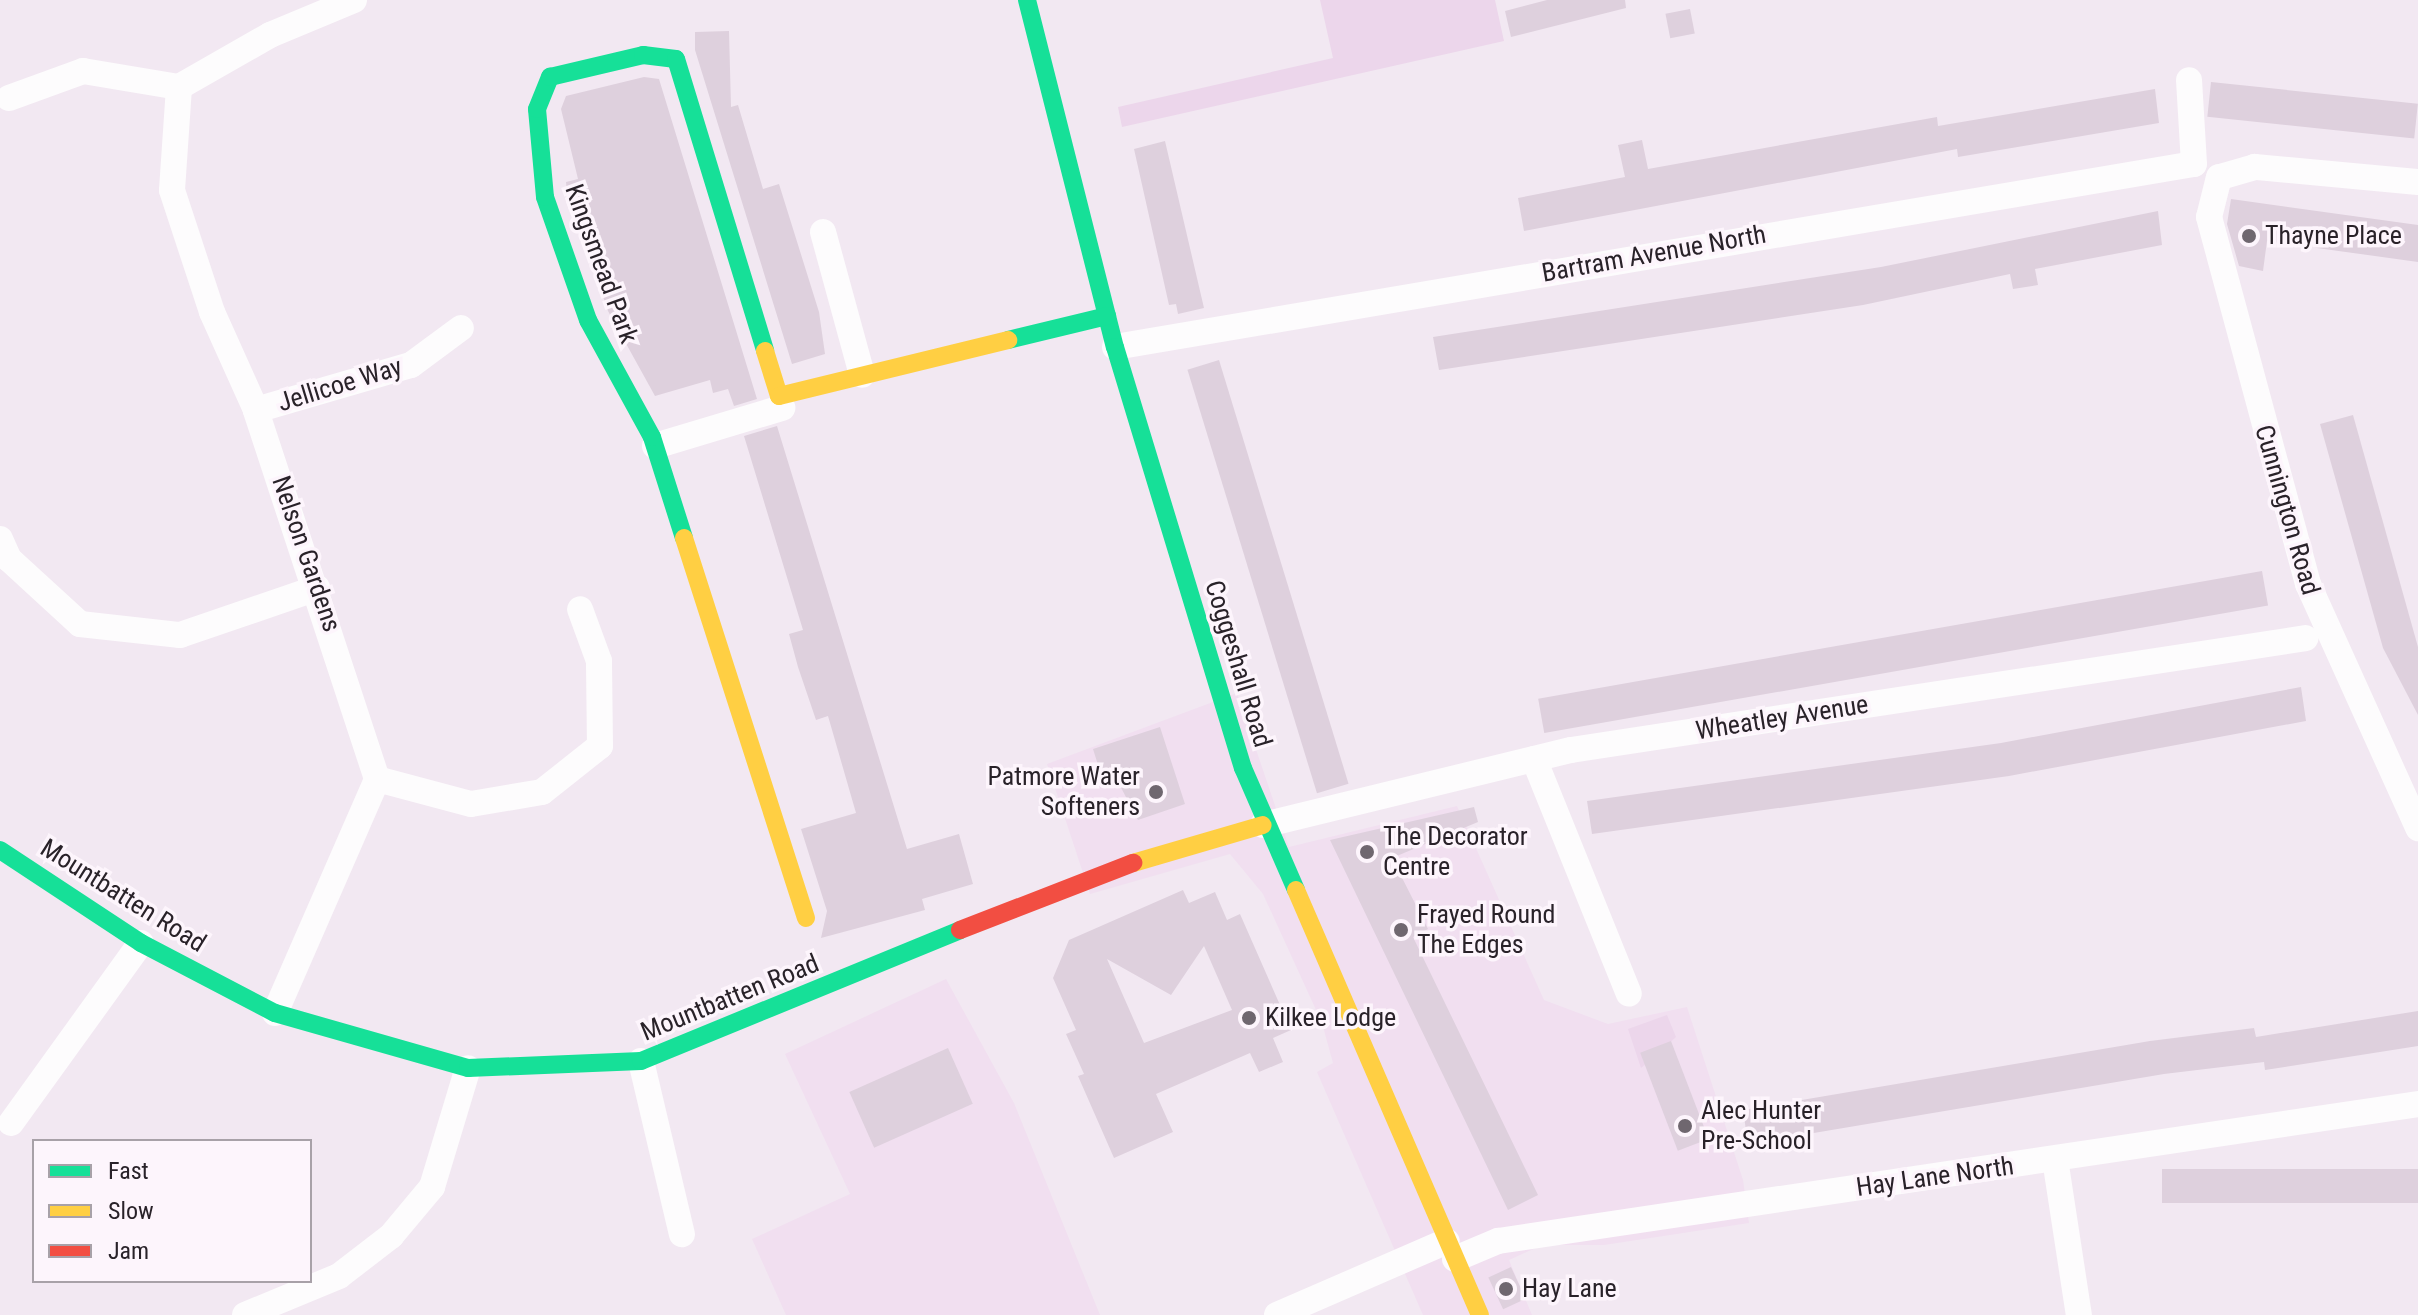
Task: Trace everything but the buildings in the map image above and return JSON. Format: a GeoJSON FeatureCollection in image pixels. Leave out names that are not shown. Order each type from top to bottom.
{"type":"FeatureCollection","features":[{"type":"Feature","properties":{"kind":"street"},"geometry":{"type":"LineString","coordinates":[[9,98],[83,71],[179,87],[270,35],[354,0]]}},
{"type":"Feature","properties":{"kind":"street","name":"Coggeshall Road"},"geometry":{"type":"LineString","coordinates":[[1027,0],[1115,347],[1263,825],[1480,1315]]}},
{"type":"Feature","properties":{"kind":"street","name":"Kingsmead Park"},"geometry":{"type":"LineString","coordinates":[[806,918],[655,446],[588,320],[545,197],[537,109],[550,77],[643,55],[676,59],[779,396],[1107,316]]}},
{"type":"Feature","properties":{"kind":"street","name":"Bartram Avenue North"},"geometry":{"type":"LineString","coordinates":[[1115,347],[2194,164],[2189,80]]}},
{"type":"Feature","properties":{"kind":"street","name":"Nelson Gardens"},"geometry":{"type":"LineString","coordinates":[[179,87],[172,190],[212,312],[256,410],[317,588],[377,779]]}},
{"type":"Feature","properties":{"kind":"street","name":"Cunnington Road"},"geometry":{"type":"LineString","coordinates":[[2418,182],[2255,167],[2219,177],[2209,217],[2217,265],[2308,584],[2418,828]]}},
{"type":"Feature","properties":{"kind":"street"},"geometry":{"type":"LineString","coordinates":[[823,232],[862,375]]}},
{"type":"Feature","properties":{"kind":"street","name":"Jellicoe Way"},"geometry":{"type":"LineString","coordinates":[[256,410],[411,365],[461,328]]}},
{"type":"Feature","properties":{"kind":"street"},"geometry":{"type":"LineString","coordinates":[[655,446],[782,408]]}},
{"type":"Feature","properties":{"kind":"street"},"geometry":{"type":"LineString","coordinates":[[0,539],[9,559],[80,624],[180,635],[317,588]]}},
{"type":"Feature","properties":{"kind":"street"},"geometry":{"type":"LineString","coordinates":[[275,1013],[377,779],[471,804],[542,792],[600,746],[599,661],[580,609]]}},
{"type":"Feature","properties":{"kind":"street","name":"Wheatley Avenue"},"geometry":{"type":"LineString","coordinates":[[1263,825],[1534,759],[2306,638]]}},
{"type":"Feature","properties":{"kind":"street"},"geometry":{"type":"LineString","coordinates":[[1534,759],[1629,994]]}},
{"type":"Feature","properties":{"kind":"street","name":"Mountbatten Road"},"geometry":{"type":"LineString","coordinates":[[0,850],[141,943],[275,1013],[468,1068],[641,1061],[786,1007],[1077,879],[1263,825]]}},
{"type":"Feature","properties":{"kind":"street"},"geometry":{"type":"LineString","coordinates":[[11,1123],[141,943]]}},
{"type":"Feature","properties":{"kind":"street"},"geometry":{"type":"LineString","coordinates":[[641,1061],[682,1234]]}},
{"type":"Feature","properties":{"kind":"street"},"geometry":{"type":"LineString","coordinates":[[245,1315],[339,1276],[391,1236],[432,1187],[468,1068]]}},
{"type":"Feature","properties":{"kind":"street","name":"Hay Lane North"},"geometry":{"type":"LineString","coordinates":[[1277,1315],[1451,1250],[1498,1241],[2418,1104]]}},
{"type":"Feature","properties":{"kind":"street"},"geometry":{"type":"LineString","coordinates":[[2055,1159],[2079,1315]]}},
{"type":"Feature","properties":{"kind":"shaded area"},"geometry":{"type":"Polygon","coordinates":[[[1320,0],[1495,0],[1504,41],[1122,127],[1118,107],[1333,58],[1320,0]]]}},
{"type":"Feature","properties":{"kind":"shaded area"},"geometry":{"type":"Polygon","coordinates":[[[1237,693],[1289,847],[1457,806],[1544,1000],[1608,1024],[1687,1007],[1743,1180],[1749,1223],[1604,1245],[1542,1245],[1509,1260],[1532,1315],[1423,1315],[1317,1072],[1333,1063],[1322,1023],[1263,894],[1230,854],[1090,894],[1047,764],[1237,693]]]}},
{"type":"Feature","properties":{"kind":"shaded area"},"geometry":{"type":"Polygon","coordinates":[[[946,979],[1014,1103],[1100,1315],[786,1315],[752,1239],[850,1194],[785,1054],[946,979]]]}},
{"type":"Feature","properties":{"kind":"shaded area"},"geometry":{"type":"Polygon","coordinates":[[[1667,1015],[1676,1037],[1641,1068],[1628,1029],[1667,1015]]]}},
{"type":"Feature","properties":{"kind":"traffic: fast"},"geometry":{"type":"LineString","coordinates":[[1027,0],[1115,347],[1243,768],[1296,890]]}},
{"type":"Feature","properties":{"kind":"traffic: fast"},"geometry":{"type":"LineString","coordinates":[[684,538],[652,437],[588,320],[545,197],[537,109],[550,77],[643,55],[676,59],[765,351]]}},
{"type":"Feature","properties":{"kind":"traffic: fast"},"geometry":{"type":"LineString","coordinates":[[1008,340],[1107,316]]}},
{"type":"Feature","properties":{"kind":"traffic: fast"},"geometry":{"type":"LineString","coordinates":[[0,850],[141,943],[275,1013],[468,1068],[641,1061],[960,930]]}},
{"type":"Feature","properties":{"kind":"traffic: slow"},"geometry":{"type":"LineString","coordinates":[[765,351],[779,396],[1008,340]]}},
{"type":"Feature","properties":{"kind":"traffic: slow"},"geometry":{"type":"LineString","coordinates":[[684,538],[806,918]]}},
{"type":"Feature","properties":{"kind":"traffic: slow"},"geometry":{"type":"LineString","coordinates":[[1133,863],[1263,825]]}},
{"type":"Feature","properties":{"kind":"traffic: slow"},"geometry":{"type":"LineString","coordinates":[[1296,890],[1480,1315]]}},
{"type":"Feature","properties":{"kind":"traffic: jam"},"geometry":{"type":"LineString","coordinates":[[960,930],[1133,863]]}},
{"type":"Feature","properties":{"kind":"place","name":"Thayne Place"},"geometry":{"type":"Point","coordinates":[2249,236]}},
{"type":"Feature","properties":{"kind":"place","name":"Patmore Water Softeners"},"geometry":{"type":"Point","coordinates":[1156,792]}},
{"type":"Feature","properties":{"kind":"place","name":"The Decorator Centre"},"geometry":{"type":"Point","coordinates":[1367,852]}},
{"type":"Feature","properties":{"kind":"place","name":"Frayed Round The Edges"},"geometry":{"type":"Point","coordinates":[1401,930]}},
{"type":"Feature","properties":{"kind":"place","name":"Kilkee Lodge"},"geometry":{"type":"Point","coordinates":[1249,1018]}},
{"type":"Feature","properties":{"kind":"place","name":"Alec Hunter Pre-School"},"geometry":{"type":"Point","coordinates":[1685,1126]}},
{"type":"Feature","properties":{"kind":"place","name":"Hay Lane"},"geometry":{"type":"Point","coordinates":[1506,1289]}}]}
